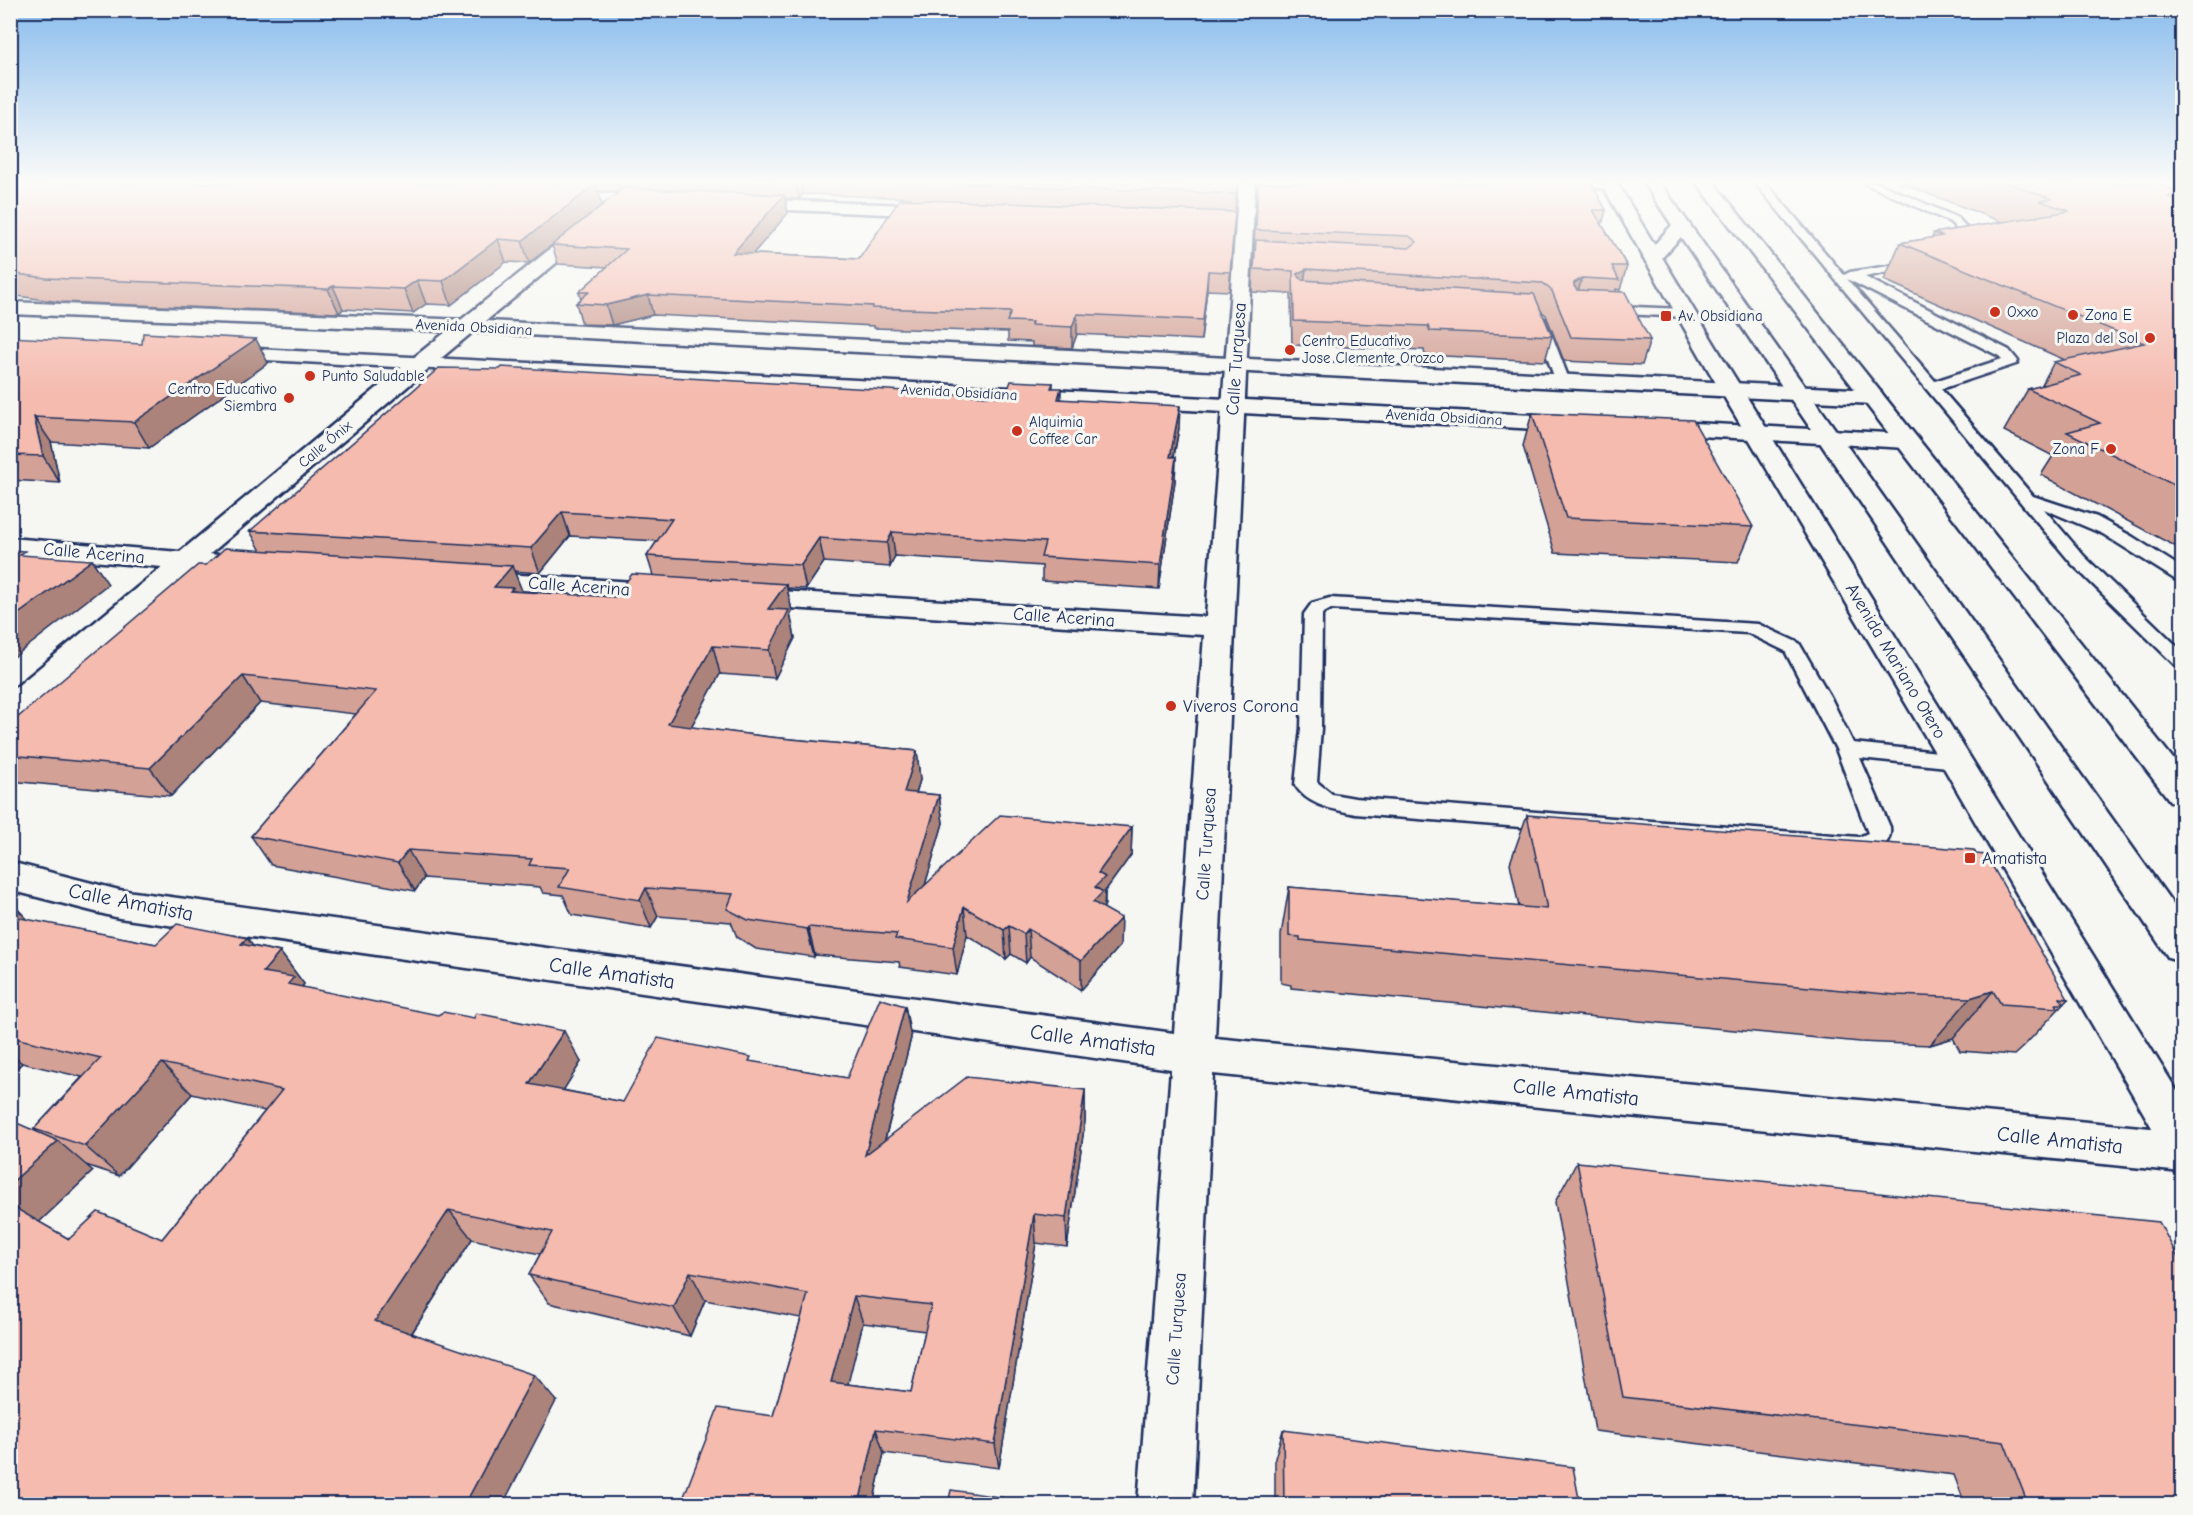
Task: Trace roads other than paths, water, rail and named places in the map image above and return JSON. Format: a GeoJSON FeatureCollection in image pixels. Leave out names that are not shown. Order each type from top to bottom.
{"type":"FeatureCollection","features":[{"type":"Feature","properties":{"kind":"street","name":"Calle Ónix"},"geometry":{"type":"LineString","coordinates":[[10,709],[420,364],[555,254]]}},
{"type":"Feature","properties":{"kind":"street","name":"Calle Turquesa"},"geometry":{"type":"LineString","coordinates":[[1165,1504],[1233,406],[1247,254]]}},
{"type":"Feature","properties":{"kind":"street","name":"Avenida Mariano Otero"},"geometry":{"type":"LineString","coordinates":[[1650,254],[2182,1138]]}},
{"type":"Feature","properties":{"kind":"street"},"geometry":{"type":"LineString","coordinates":[[1652,258],[1656,254]]}},
{"type":"Feature","properties":{"kind":"street"},"geometry":{"type":"LineString","coordinates":[[1702,254],[2182,946]]}},
{"type":"Feature","properties":{"kind":"street"},"geometry":{"type":"LineString","coordinates":[[1761,254],[2182,793]]}},
{"type":"Feature","properties":{"kind":"street","name":"Avenida Obsidiana"},"geometry":{"type":"LineString","coordinates":[[10,308],[466,326],[1873,397]]}},
{"type":"Feature","properties":{"kind":"street","name":"Avenida Obsidiana"},"geometry":{"type":"LineString","coordinates":[[198,351],[1598,425]]}},
{"type":"Feature","properties":{"kind":"street"},"geometry":{"type":"LineString","coordinates":[[1634,427],[1907,441]]}},
{"type":"Feature","properties":{"kind":"street","name":"Calle Acerina"},"geometry":{"type":"LineString","coordinates":[[10,546],[281,567]]}},
{"type":"Feature","properties":{"kind":"street","name":"Calle Acerina"},"geometry":{"type":"LineString","coordinates":[[447,578],[1219,627]]}},
{"type":"Feature","properties":{"kind":"street","name":"Calle Amatista"},"geometry":{"type":"LineString","coordinates":[[10,876],[119,904],[1193,1054],[2182,1152]]}},
{"type":"Feature","properties":{"kind":"lane"},"geometry":{"type":"LineString","coordinates":[[1820,254],[2078,560],[2182,661]]}},
{"type":"Feature","properties":{"kind":"lane"},"geometry":{"type":"LineString","coordinates":[[1946,256],[1949,254]]}},
{"type":"Feature","properties":{"kind":"lane"},"geometry":{"type":"LineString","coordinates":[[1838,275],[1854,276],[1926,261]]}},
{"type":"Feature","properties":{"kind":"lane"},"geometry":{"type":"LineString","coordinates":[[1854,276],[2004,353],[2011,361],[1932,387]]}},
{"type":"Feature","properties":{"kind":"lane"},"geometry":{"type":"LineString","coordinates":[[1597,309],[1685,313]]}},
{"type":"Feature","properties":{"kind":"lane"},"geometry":{"type":"LineString","coordinates":[[1528,311],[1538,316],[1563,382]]}},
{"type":"Feature","properties":{"kind":"lane"},"geometry":{"type":"LineString","coordinates":[[2028,500],[2080,515],[2112,530],[2182,576]]}},
{"type":"Feature","properties":{"kind":"lane"},"geometry":{"type":"LineString","coordinates":[[1330,603],[1751,628],[1792,647],[1846,749],[1879,827],[1880,837],[1862,846],[1341,804],[1326,800],[1306,784],[1311,728],[1313,614],[1318,607],[1330,603]]}},
{"type":"Feature","properties":{"kind":"lane"},"geometry":{"type":"LineString","coordinates":[[1846,749],[1957,761]]}},
{"type":"Feature","properties":{"kind":"place","name":"Oxxo"},"geometry":{"type":"Point","coordinates":[1995,312]}},
{"type":"Feature","properties":{"kind":"place","name":"Zona E"},"geometry":{"type":"Point","coordinates":[2073,315]}},
{"type":"Feature","properties":{"kind":"place","name":"Av. Obsidiana"},"geometry":{"type":"Point","coordinates":[1666,316]}},
{"type":"Feature","properties":{"kind":"place","name":"Plaza del Sol"},"geometry":{"type":"Point","coordinates":[2150,338]}},
{"type":"Feature","properties":{"kind":"place","name":"Centro Educativo Jose Clemente Orozco"},"geometry":{"type":"Point","coordinates":[1290,350]}},
{"type":"Feature","properties":{"kind":"place","name":"Punto Saludable"},"geometry":{"type":"Point","coordinates":[310,376]}},
{"type":"Feature","properties":{"kind":"place","name":"Centro Educativo Siembra"},"geometry":{"type":"Point","coordinates":[289,398]}},
{"type":"Feature","properties":{"kind":"place","name":"Alquimia Coffee Car"},"geometry":{"type":"Point","coordinates":[1017,431]}},
{"type":"Feature","properties":{"kind":"place","name":"Zona F"},"geometry":{"type":"Point","coordinates":[2111,449]}},
{"type":"Feature","properties":{"kind":"place","name":"Viveros Corona"},"geometry":{"type":"Point","coordinates":[1171,706]}},
{"type":"Feature","properties":{"kind":"place","name":"Amatista"},"geometry":{"type":"Point","coordinates":[1970,858]}}]}
